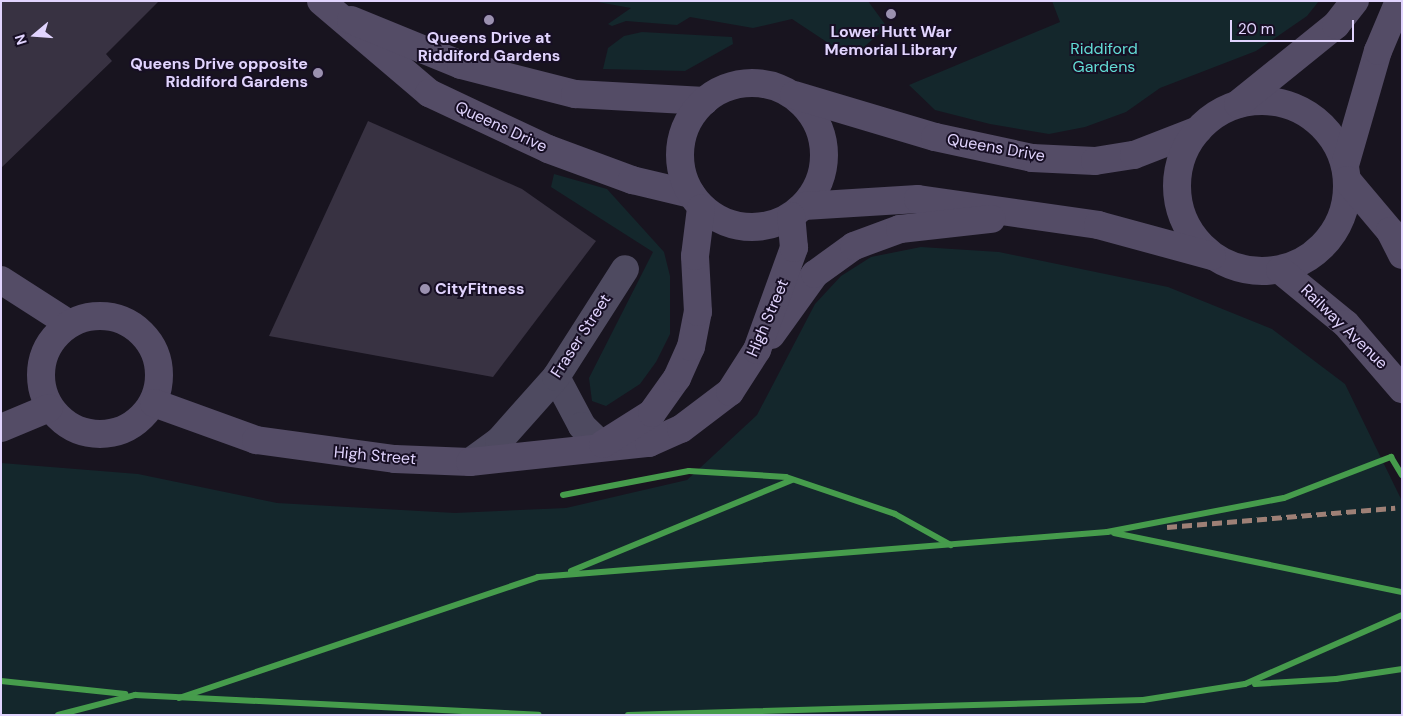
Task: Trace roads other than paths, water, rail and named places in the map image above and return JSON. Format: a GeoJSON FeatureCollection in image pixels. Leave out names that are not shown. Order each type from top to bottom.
{"type":"FeatureCollection","features":[{"type":"Feature","properties":{"kind":"main road"},"geometry":{"type":"LineString","coordinates":[[1212,256],[1184,222],[1178,201],[1181,158],[1198,130],[1238,104],[1336,26],[1356,1]]}},
{"type":"Feature","properties":{"kind":"main road"},"geometry":{"type":"LineString","coordinates":[[797,211],[824,161],[811,113],[794,95],[778,86],[753,83],[727,88],[705,101],[691,117],[683,137],[681,159],[696,201],[738,226],[780,222],[797,211],[918,199],[1098,225],[1212,256],[1240,269],[1280,270],[1316,253],[1330,238],[1344,207],[1346,173],[1378,50],[1399,1]]}},
{"type":"Feature","properties":{"kind":"main road","name":"Queens Drive"},"geometry":{"type":"LineString","coordinates":[[328,7],[461,65],[575,94],[705,101]]}},
{"type":"Feature","properties":{"kind":"main road","name":"Queens Drive"},"geometry":{"type":"LineString","coordinates":[[328,7],[429,93],[557,152],[696,201]]}},
{"type":"Feature","properties":{"kind":"main road","name":"Queens Drive"},"geometry":{"type":"LineString","coordinates":[[794,95],[935,137],[1032,158],[1095,161],[1134,155],[1198,130]]}},
{"type":"Feature","properties":{"kind":"main road"},"geometry":{"type":"LineString","coordinates":[[1238,104],[1257,101],[1296,108],[1326,131],[1346,173],[1390,231],[1402,255]]}},
{"type":"Feature","properties":{"kind":"main road","name":"High Street"},"geometry":{"type":"LineString","coordinates":[[602,445],[652,412],[677,378],[691,347],[698,312],[695,256],[696,201]]}},
{"type":"Feature","properties":{"kind":"main road","name":"High Street"},"geometry":{"type":"LineString","coordinates":[[154,403],[256,440],[386,458],[470,462],[602,445],[649,443],[681,429],[730,392],[757,350],[794,248],[797,211]]}},
{"type":"Feature","properties":{"kind":"main road"},"geometry":{"type":"LineString","coordinates":[[757,350],[789,317],[815,274],[854,246],[900,229],[1037,215]]}},
{"type":"Feature","properties":{"kind":"main road","name":"Railway Avenue"},"geometry":{"type":"LineString","coordinates":[[1280,270],[1346,324],[1402,389]]}},
{"type":"Feature","properties":{"kind":"main road"},"geometry":{"type":"LineString","coordinates":[[1,280],[68,324]]}},
{"type":"Feature","properties":{"kind":"main road"},"geometry":{"type":"LineString","coordinates":[[105,315],[134,325],[154,346],[160,374],[154,403],[136,424],[109,435],[78,430],[49,408],[41,384],[42,358],[55,336],[68,324],[105,315]]}},
{"type":"Feature","properties":{"kind":"main road"},"geometry":{"type":"LineString","coordinates":[[1,428],[49,408]]}},
{"type":"Feature","properties":{"kind":"street","name":"Fraser Street"},"geometry":{"type":"LineString","coordinates":[[470,462],[499,441],[556,378],[625,269]]}},
{"type":"Feature","properties":{"kind":"street"},"geometry":{"type":"LineString","coordinates":[[556,378],[582,426],[602,445]]}},
{"type":"Feature","properties":{"kind":"place","name":"Lower Hutt War Memorial Library"},"geometry":{"type":"Point","coordinates":[891,14]}},
{"type":"Feature","properties":{"kind":"place","name":"Queens Drive at Riddiford Gardens"},"geometry":{"type":"Point","coordinates":[489,20]}},
{"type":"Feature","properties":{"kind":"place","name":"Queens Drive opposite Riddiford Gardens"},"geometry":{"type":"Point","coordinates":[318,73]}},
{"type":"Feature","properties":{"kind":"place","name":"CityFitness"},"geometry":{"type":"Point","coordinates":[425,289]}},
{"type":"Feature","properties":{"kind":"park label","name":"Riddiford Gardens"},"geometry":{"type":"Point","coordinates":[1104,58]}}]}
